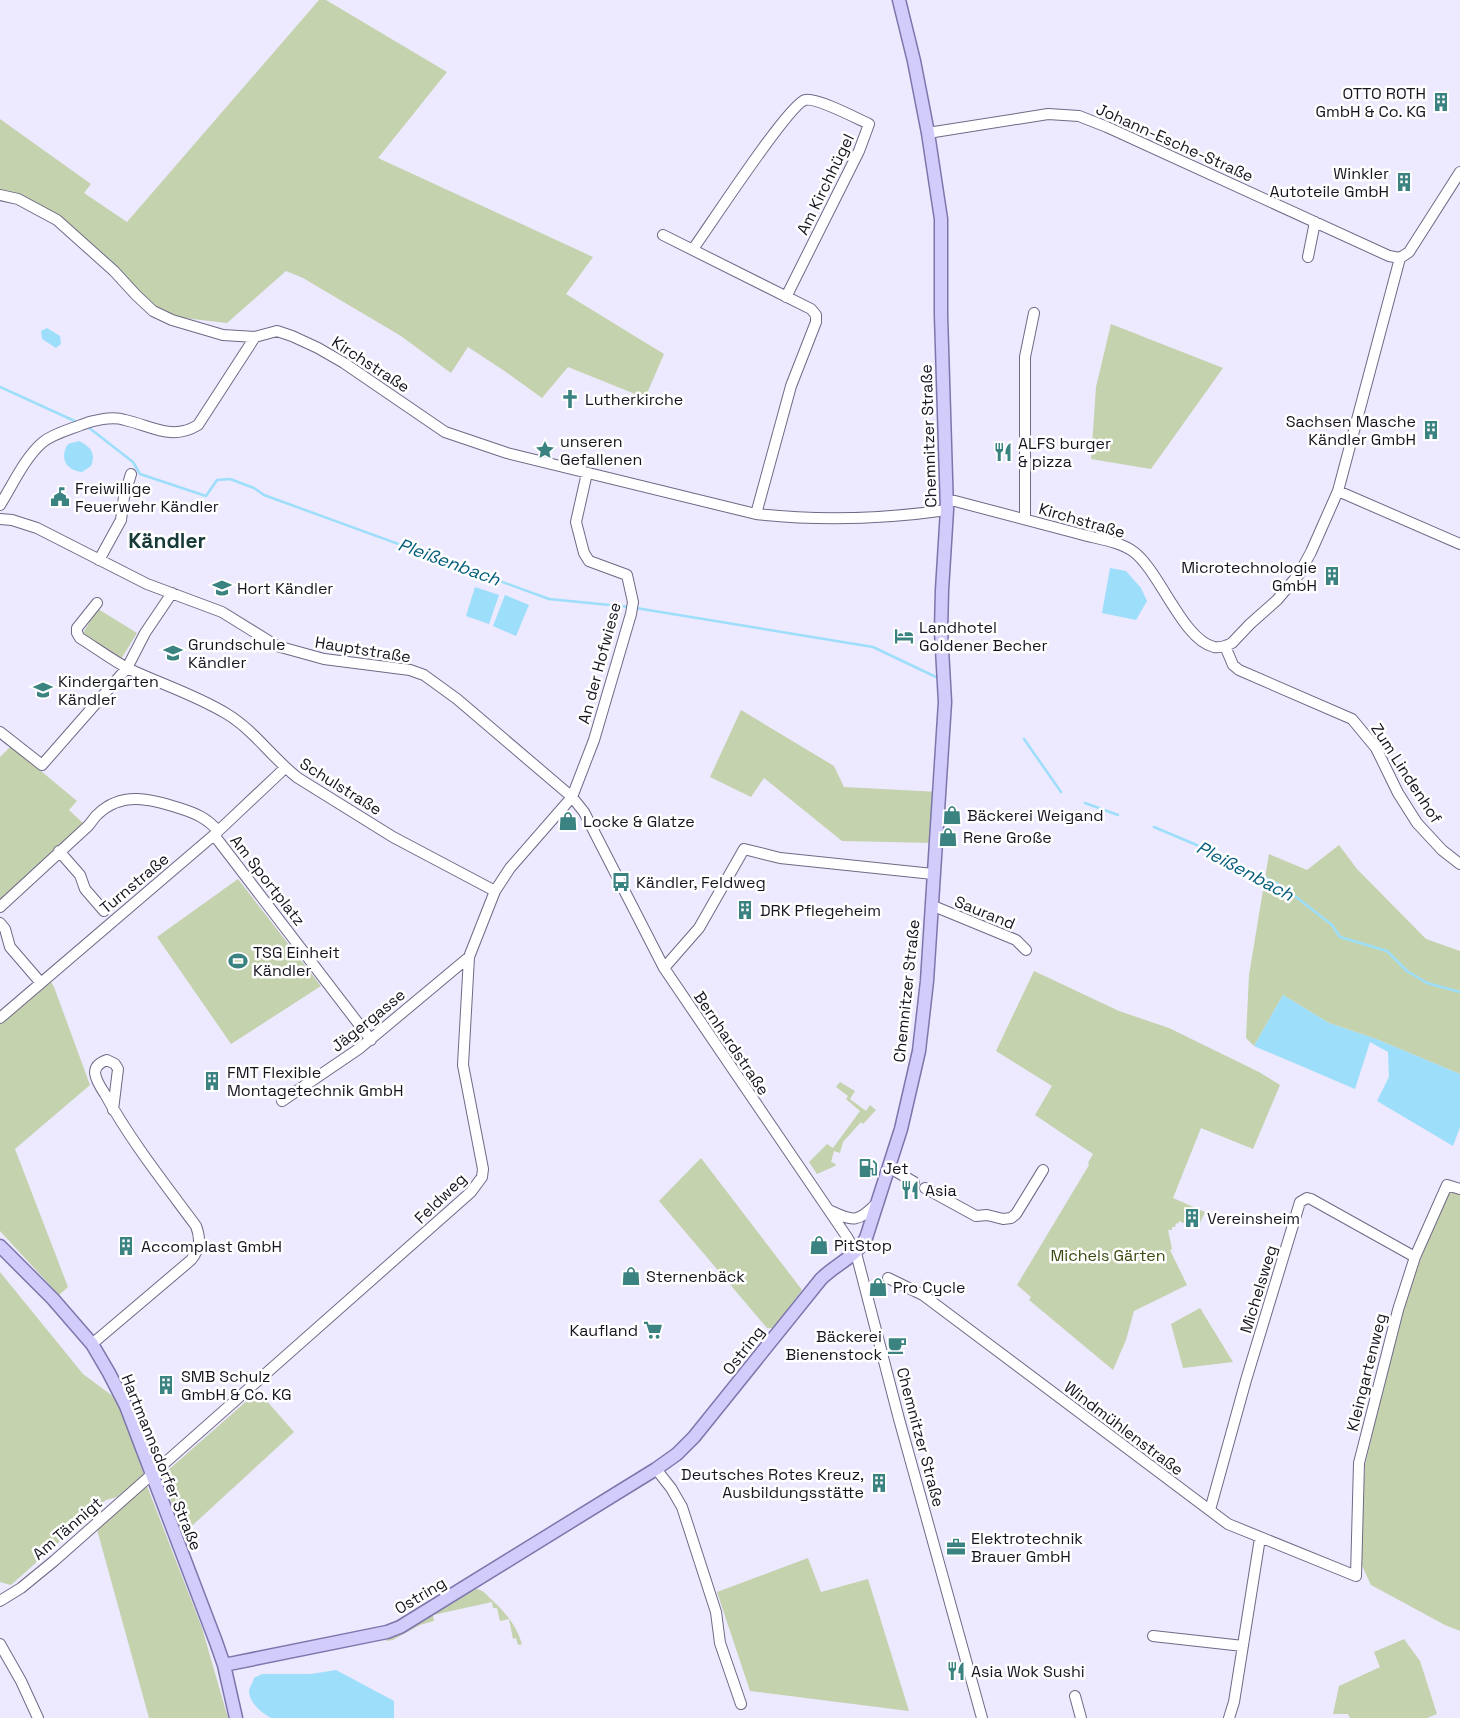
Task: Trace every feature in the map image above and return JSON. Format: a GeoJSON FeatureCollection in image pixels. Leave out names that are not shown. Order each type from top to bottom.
{"type":"FeatureCollection","features":[{"type":"Feature","properties":{"kind":"main road","name":"Chemnitzer Straße"},"geometry":{"type":"LineString","coordinates":[[856,1253],[866,1238],[890,1168],[902,1129],[919,1051],[927,981],[945,702],[942,606],[947,506],[941,315],[941,218],[928,133],[900,0]]}},
{"type":"Feature","properties":{"kind":"main road","name":"Hartmannsdorfer Straße"},"geometry":{"type":"LineString","coordinates":[[0,1246],[53,1299],[92,1344],[126,1406],[224,1665]]}},
{"type":"Feature","properties":{"kind":"main road","name":"Ostring"},"geometry":{"type":"LineString","coordinates":[[224,1665],[387,1632],[400,1627],[656,1469],[677,1454],[694,1437],[829,1270],[856,1253]]}},
{"type":"Feature","properties":{"kind":"main road"},"geometry":{"type":"LineString","coordinates":[[224,1665],[236,1718]]}},
{"type":"Feature","properties":{"kind":"street","name":"Am Kirchhügel"},"geometry":{"type":"LineString","coordinates":[[693,249],[755,160],[796,106],[806,100],[816,101],[869,124],[859,151],[786,297]]}},
{"type":"Feature","properties":{"kind":"street","name":"Johann-Esche-Straße"},"geometry":{"type":"LineString","coordinates":[[928,133],[1030,116],[1065,114],[1079,116],[1390,256],[1400,258]]}},
{"type":"Feature","properties":{"kind":"street"},"geometry":{"type":"LineString","coordinates":[[1225,646],[1236,640],[1250,624],[1277,600],[1299,574],[1310,552],[1338,491],[1400,258],[1409,252],[1460,172]]}},
{"type":"Feature","properties":{"kind":"street","name":"Kirchstraße"},"geometry":{"type":"LineString","coordinates":[[0,195],[18,199],[57,220],[114,271],[153,311],[172,320],[223,335],[255,337],[277,332],[292,336],[344,363],[445,432],[508,453],[756,514],[786,517],[856,518],[901,516],[947,506],[955,501],[1025,519],[1116,544],[1132,551],[1146,564],[1185,622],[1200,639],[1213,647],[1225,646]]}},
{"type":"Feature","properties":{"kind":"street"},"geometry":{"type":"LineString","coordinates":[[1308,257],[1315,222]]}},
{"type":"Feature","properties":{"kind":"street"},"geometry":{"type":"LineString","coordinates":[[663,235],[811,309],[816,315],[816,322],[788,394],[756,514]]}},
{"type":"Feature","properties":{"kind":"street"},"geometry":{"type":"LineString","coordinates":[[1025,519],[1025,357],[1034,313]]}},
{"type":"Feature","properties":{"kind":"street"},"geometry":{"type":"LineString","coordinates":[[0,505],[33,453],[43,442],[92,420],[123,419],[166,432],[188,431],[198,425],[255,337]]}},
{"type":"Feature","properties":{"kind":"street"},"geometry":{"type":"LineString","coordinates":[[1363,395],[1374,398]]}},
{"type":"Feature","properties":{"kind":"street","name":"An der Hofwiese"},"geometry":{"type":"LineString","coordinates":[[572,797],[594,740],[633,602],[627,575],[589,561],[581,545],[576,522],[586,473]]}},
{"type":"Feature","properties":{"kind":"street"},"geometry":{"type":"LineString","coordinates":[[99,560],[121,520],[124,497],[131,474]]}},
{"type":"Feature","properties":{"kind":"street"},"geometry":{"type":"LineString","coordinates":[[1338,491],[1418,524],[1438,538],[1460,544]]}},
{"type":"Feature","properties":{"kind":"street","name":"Hauptstraße"},"geometry":{"type":"LineString","coordinates":[[0,519],[12,520],[37,528],[146,584],[222,612],[266,640],[295,652],[324,659],[410,670],[424,675],[457,699],[572,797],[584,812],[596,834],[664,968]]}},
{"type":"Feature","properties":{"kind":"street"},"geometry":{"type":"LineString","coordinates":[[0,732],[42,765],[127,668],[145,633],[172,593]]}},
{"type":"Feature","properties":{"kind":"street","name":"Schulstraße"},"geometry":{"type":"LineString","coordinates":[[97,603],[78,628],[77,633],[80,638],[127,668],[194,697],[227,714],[256,735],[285,768],[298,778],[394,837],[495,891]]}},
{"type":"Feature","properties":{"kind":"street","name":"Zum Lindenhof"},"geometry":{"type":"LineString","coordinates":[[1225,646],[1233,665],[1239,670],[1352,719],[1376,748],[1398,793],[1417,822],[1442,850],[1460,864]]}},
{"type":"Feature","properties":{"kind":"street","name":"Turnstraße"},"geometry":{"type":"LineString","coordinates":[[0,1018],[216,833],[285,768]]}},
{"type":"Feature","properties":{"kind":"street","name":"Feldweg"},"geometry":{"type":"LineString","coordinates":[[152,1474],[472,1192],[482,1177],[481,1156],[462,1065],[469,957],[495,891],[510,868],[572,797]]}},
{"type":"Feature","properties":{"kind":"street","name":"Am Sportplatz"},"geometry":{"type":"LineString","coordinates":[[59,851],[102,811],[119,801],[146,798],[200,815],[209,821],[216,833],[371,1040]]}},
{"type":"Feature","properties":{"kind":"street"},"geometry":{"type":"LineString","coordinates":[[664,968],[698,928],[744,849],[780,858],[934,874]]}},
{"type":"Feature","properties":{"kind":"street"},"geometry":{"type":"LineString","coordinates":[[0,907],[59,851],[80,875],[85,889],[104,911]]}},
{"type":"Feature","properties":{"kind":"street","name":"Saurand"},"geometry":{"type":"LineString","coordinates":[[931,906],[1016,940],[1026,950]]}},
{"type":"Feature","properties":{"kind":"street"},"geometry":{"type":"LineString","coordinates":[[0,923],[5,929],[10,947],[40,983]]}},
{"type":"Feature","properties":{"kind":"street","name":"Jägergasse"},"geometry":{"type":"LineString","coordinates":[[282,1101],[371,1040],[469,957]]}},
{"type":"Feature","properties":{"kind":"street","name":"Bernhardstraße"},"geometry":{"type":"LineString","coordinates":[[664,968],[830,1211],[856,1253]]}},
{"type":"Feature","properties":{"kind":"street"},"geometry":{"type":"LineString","coordinates":[[92,1344],[191,1260],[196,1254],[200,1241],[196,1226],[113,1110]]}},
{"type":"Feature","properties":{"kind":"street"},"geometry":{"type":"LineString","coordinates":[[890,1168],[914,1182]]}},
{"type":"Feature","properties":{"kind":"street"},"geometry":{"type":"LineString","coordinates":[[925,1188],[976,1216],[987,1215],[1003,1219],[1011,1218],[1016,1214],[1043,1170]]}},
{"type":"Feature","properties":{"kind":"street","name":"Kleingartenweg"},"geometry":{"type":"LineString","coordinates":[[1356,1576],[1359,1464],[1398,1310],[1414,1257],[1447,1184],[1460,1189]]}},
{"type":"Feature","properties":{"kind":"street","name":"Michelsweg"},"geometry":{"type":"LineString","coordinates":[[1210,1510],[1246,1380],[1300,1202],[1307,1198],[1326,1206],[1414,1257]]}},
{"type":"Feature","properties":{"kind":"street"},"geometry":{"type":"LineString","coordinates":[[830,1211],[846,1218],[860,1218],[878,1202]]}},
{"type":"Feature","properties":{"kind":"street","name":"Chemnitzer Straße"},"geometry":{"type":"LineString","coordinates":[[856,1253],[899,1418],[982,1718]]}},
{"type":"Feature","properties":{"kind":"street","name":"Windmühlenstraße"},"geometry":{"type":"LineString","coordinates":[[888,1278],[923,1295],[1228,1524],[1356,1576]]}},
{"type":"Feature","properties":{"kind":"street"},"geometry":{"type":"LineString","coordinates":[[656,1469],[671,1488],[682,1507],[716,1612],[720,1643],[740,1704]]}},
{"type":"Feature","properties":{"kind":"street","name":"Am Tännigt"},"geometry":{"type":"LineString","coordinates":[[0,1601],[27,1583],[152,1474]]}},
{"type":"Feature","properties":{"kind":"street"},"geometry":{"type":"LineString","coordinates":[[1229,1718],[1234,1702],[1260,1538]]}},
{"type":"Feature","properties":{"kind":"street"},"geometry":{"type":"LineString","coordinates":[[1153,1636],[1243,1646]]}},
{"type":"Feature","properties":{"kind":"street"},"geometry":{"type":"LineString","coordinates":[[0,1644],[21,1680],[38,1718]]}},
{"type":"Feature","properties":{"kind":"street"},"geometry":{"type":"LineString","coordinates":[[1075,1696],[1081,1718]]}},
{"type":"Feature","properties":{"kind":"green space"},"geometry":{"type":"Polygon","coordinates":[[[319,0],[326,0],[447,72],[378,158],[593,257],[566,294],[664,354],[645,398],[568,367],[542,398],[468,347],[451,373],[401,336],[303,278],[286,271],[227,323],[175,317],[153,305],[93,245],[57,216],[0,191],[0,119],[91,184],[84,193],[127,222],[319,0]]]}},
{"type":"Feature","properties":{"kind":"green space"},"geometry":{"type":"Polygon","coordinates":[[[1111,324],[1223,368],[1151,469],[1091,459],[1096,387],[1111,324]]]}},
{"type":"Feature","properties":{"kind":"green space"},"geometry":{"type":"Polygon","coordinates":[[[98,609],[137,633],[120,661],[81,636],[98,609]]]}},
{"type":"Feature","properties":{"kind":"green space"},"geometry":{"type":"Polygon","coordinates":[[[741,710],[834,766],[844,787],[939,792],[935,843],[842,841],[764,778],[751,797],[710,777],[741,710]]]}},
{"type":"Feature","properties":{"kind":"green space"},"geometry":{"type":"Polygon","coordinates":[[[11,746],[77,801],[69,810],[84,824],[0,901],[0,757],[11,746]]]}},
{"type":"Feature","properties":{"kind":"green space"},"geometry":{"type":"Polygon","coordinates":[[[1339,845],[1357,869],[1426,939],[1460,951],[1460,1074],[1376,1039],[1329,1023],[1283,995],[1254,1046],[1246,1038],[1249,975],[1269,854],[1307,870],[1339,845]]]}},
{"type":"Feature","properties":{"kind":"green space","name":"TSG Einheit Kändler"},"geometry":{"type":"Polygon","coordinates":[[[238,879],[321,986],[231,1044],[157,937],[238,879]]]}},
{"type":"Feature","properties":{"kind":"green space","name":"Michels Gärten"},"geometry":{"type":"Polygon","coordinates":[[[1034,971],[1119,1011],[1169,1028],[1259,1072],[1280,1085],[1253,1149],[1201,1128],[1173,1198],[1205,1212],[1197,1229],[1179,1221],[1175,1227],[1172,1227],[1172,1230],[1168,1230],[1172,1249],[1170,1250],[1187,1285],[1134,1311],[1126,1340],[1113,1370],[1029,1300],[1031,1297],[1017,1285],[1089,1165],[1088,1163],[1093,1154],[1035,1115],[1052,1086],[996,1051],[1034,971]]]}},
{"type":"Feature","properties":{"kind":"green space"},"geometry":{"type":"Polygon","coordinates":[[[50,980],[90,1085],[15,1149],[68,1287],[59,1295],[0,1231],[0,1022],[50,980]]]}},
{"type":"Feature","properties":{"kind":"green space"},"geometry":{"type":"Polygon","coordinates":[[[840,1082],[855,1091],[850,1099],[866,1111],[870,1105],[876,1110],[863,1124],[861,1122],[843,1142],[840,1153],[834,1151],[831,1162],[836,1164],[835,1166],[817,1174],[809,1162],[827,1144],[833,1148],[860,1111],[846,1099],[848,1096],[836,1087],[840,1082]]]}},
{"type":"Feature","properties":{"kind":"green space"},"geometry":{"type":"Polygon","coordinates":[[[701,1158],[802,1290],[773,1328],[767,1328],[659,1201],[701,1158]]]}},
{"type":"Feature","properties":{"kind":"green space"},"geometry":{"type":"Polygon","coordinates":[[[1454,1191],[1460,1193],[1460,1631],[1445,1625],[1371,1585],[1359,1559],[1365,1465],[1402,1308],[1445,1196],[1454,1191]]]}},
{"type":"Feature","properties":{"kind":"green space"},"geometry":{"type":"Polygon","coordinates":[[[0,1272],[83,1374],[118,1400],[144,1475],[117,1497],[106,1500],[11,1585],[0,1582],[0,1272]]]}},
{"type":"Feature","properties":{"kind":"green space"},"geometry":{"type":"Polygon","coordinates":[[[1200,1308],[1233,1362],[1183,1368],[1171,1324],[1200,1308]]]}},
{"type":"Feature","properties":{"kind":"green space"},"geometry":{"type":"Polygon","coordinates":[[[258,1391],[294,1432],[182,1535],[164,1480],[166,1472],[258,1391]]]}},
{"type":"Feature","properties":{"kind":"green space"},"geometry":{"type":"Polygon","coordinates":[[[147,1486],[202,1628],[228,1718],[149,1718],[96,1526],[147,1486]]]}},
{"type":"Feature","properties":{"kind":"green space"},"geometry":{"type":"Polygon","coordinates":[[[808,1558],[821,1592],[868,1579],[909,1711],[750,1691],[717,1592],[808,1558]]]}},
{"type":"Feature","properties":{"kind":"green space"},"geometry":{"type":"Polygon","coordinates":[[[476,1589],[485,1593],[506,1615],[514,1625],[522,1644],[518,1645],[516,1638],[513,1639],[509,1619],[500,1621],[497,1608],[493,1608],[492,1602],[433,1615],[434,1621],[420,1625],[393,1640],[386,1641],[386,1638],[401,1632],[476,1589]]]}},
{"type":"Feature","properties":{"kind":"green space"},"geometry":{"type":"Polygon","coordinates":[[[1404,1639],[1420,1661],[1437,1714],[1427,1718],[1350,1718],[1348,1714],[1333,1714],[1339,1686],[1380,1667],[1374,1652],[1404,1639]]]}},
{"type":"Feature","properties":{"kind":"water"},"geometry":{"type":"Polygon","coordinates":[[[47,328],[60,336],[61,344],[56,348],[42,339],[41,331],[47,328]]]}},
{"type":"Feature","properties":{"kind":"water"},"geometry":{"type":"Polygon","coordinates":[[[79,441],[87,446],[93,454],[91,466],[82,472],[68,466],[64,458],[65,449],[68,444],[79,441]]]}},
{"type":"Feature","properties":{"kind":"water"},"geometry":{"type":"Polygon","coordinates":[[[1110,568],[1126,571],[1141,588],[1147,601],[1136,620],[1102,613],[1110,568]]]}},
{"type":"Feature","properties":{"kind":"water"},"geometry":{"type":"Polygon","coordinates":[[[475,587],[499,595],[489,624],[466,616],[475,587]]]}},
{"type":"Feature","properties":{"kind":"water"},"geometry":{"type":"Polygon","coordinates":[[[505,595],[529,605],[516,636],[493,626],[505,595]]]}},
{"type":"Feature","properties":{"kind":"water"},"geometry":{"type":"Polygon","coordinates":[[[1283,995],[1329,1023],[1376,1039],[1460,1074],[1460,1127],[1453,1146],[1377,1101],[1389,1077],[1388,1052],[1370,1042],[1355,1089],[1254,1046],[1283,995]]]}},
{"type":"Feature","properties":{"kind":"water"},"geometry":{"type":"Polygon","coordinates":[[[336,1670],[394,1701],[394,1718],[271,1718],[256,1707],[251,1699],[249,1690],[254,1678],[262,1674],[311,1674],[336,1670]]]}},
{"type":"Feature","properties":{"kind":"waterway","name":"Pleißenbach"},"geometry":{"type":"LineString","coordinates":[[0,387],[79,423]]}},
{"type":"Feature","properties":{"kind":"waterway","name":"Pleißenbach"},"geometry":{"type":"LineString","coordinates":[[88,427],[133,462],[140,474],[206,496],[217,480],[230,479],[254,488],[264,495],[549,599],[630,607]]}},
{"type":"Feature","properties":{"kind":"waterway","name":"Pleißenbach"},"geometry":{"type":"LineString","coordinates":[[636,608],[873,647],[936,677]]}},
{"type":"Feature","properties":{"kind":"waterway","name":"Pleißenbach"},"geometry":{"type":"LineString","coordinates":[[1024,739],[1061,792]]}},
{"type":"Feature","properties":{"kind":"waterway","name":"Pleißenbach"},"geometry":{"type":"LineString","coordinates":[[1085,803],[1118,815]]}},
{"type":"Feature","properties":{"kind":"waterway","name":"Pleißenbach"},"geometry":{"type":"LineString","coordinates":[[1154,827],[1218,854],[1282,886],[1332,925],[1340,937],[1387,951],[1407,971],[1427,983],[1460,992]]}},
{"type":"Feature","properties":{"kind":"place","name":"OTTO ROTH GmbH & Co. KG"},"geometry":{"type":"Point","coordinates":[1441,102]}},
{"type":"Feature","properties":{"kind":"place","name":"Winkler Autoteile GmbH"},"geometry":{"type":"Point","coordinates":[1404,182]}},
{"type":"Feature","properties":{"kind":"place","name":"Lutherkirche"},"geometry":{"type":"Point","coordinates":[570,399]}},
{"type":"Feature","properties":{"kind":"place","name":"Sachsen Masche Kändler GmbH"},"geometry":{"type":"Point","coordinates":[1431,430]}},
{"type":"Feature","properties":{"kind":"place","name":"unseren Gefallenen"},"geometry":{"type":"Point","coordinates":[545,450]}},
{"type":"Feature","properties":{"kind":"place","name":"ALFS burger & pizza"},"geometry":{"type":"Point","coordinates":[1003,452]}},
{"type":"Feature","properties":{"kind":"place","name":"Freiwillige Feuerwehr Kändler"},"geometry":{"type":"Point","coordinates":[60,497]}},
{"type":"Feature","properties":{"kind":"place","name":"Microtechnologie GmbH"},"geometry":{"type":"Point","coordinates":[1332,576]}},
{"type":"Feature","properties":{"kind":"place","name":"Hort Kändler"},"geometry":{"type":"Point","coordinates":[222,588]}},
{"type":"Feature","properties":{"kind":"place","name":"Landhotel Goldener Becher"},"geometry":{"type":"Point","coordinates":[904,636]}},
{"type":"Feature","properties":{"kind":"place","name":"Grundschule Kändler"},"geometry":{"type":"Point","coordinates":[173,653]}},
{"type":"Feature","properties":{"kind":"place","name":"Kindergarten Kändler"},"geometry":{"type":"Point","coordinates":[43,690]}},
{"type":"Feature","properties":{"kind":"place","name":"Bäckerei Weigand"},"geometry":{"type":"Point","coordinates":[952,815]}},
{"type":"Feature","properties":{"kind":"place","name":"Locke & Glatze"},"geometry":{"type":"Point","coordinates":[568,821]}},
{"type":"Feature","properties":{"kind":"place","name":"Rene Große"},"geometry":{"type":"Point","coordinates":[948,837]}},
{"type":"Feature","properties":{"kind":"place","name":"Kändler, Feldweg"},"geometry":{"type":"Point","coordinates":[621,882]}},
{"type":"Feature","properties":{"kind":"place","name":"DRK Pflegeheim"},"geometry":{"type":"Point","coordinates":[745,910]}},
{"type":"Feature","properties":{"kind":"place","name":"TSG Einheit Kändler"},"geometry":{"type":"Point","coordinates":[238,961]}},
{"type":"Feature","properties":{"kind":"place","name":"FMT Flexible Montagetechnik GmbH"},"geometry":{"type":"Point","coordinates":[212,1081]}},
{"type":"Feature","properties":{"kind":"place","name":"Jet"},"geometry":{"type":"Point","coordinates":[868,1168]}},
{"type":"Feature","properties":{"kind":"place","name":"Asia"},"geometry":{"type":"Point","coordinates":[910,1190]}},
{"type":"Feature","properties":{"kind":"place","name":"Vereinsheim"},"geometry":{"type":"Point","coordinates":[1192,1218]}},
{"type":"Feature","properties":{"kind":"place","name":"PitStop"},"geometry":{"type":"Point","coordinates":[819,1245]}},
{"type":"Feature","properties":{"kind":"place","name":"Accomplast GmbH"},"geometry":{"type":"Point","coordinates":[126,1246]}},
{"type":"Feature","properties":{"kind":"place","name":"Sternenbäck"},"geometry":{"type":"Point","coordinates":[631,1276]}},
{"type":"Feature","properties":{"kind":"place","name":"Pro Cycle"},"geometry":{"type":"Point","coordinates":[878,1287]}},
{"type":"Feature","properties":{"kind":"place","name":"Kaufland"},"geometry":{"type":"Point","coordinates":[653,1330]}},
{"type":"Feature","properties":{"kind":"place","name":"Bäckerei Bienenstock"},"geometry":{"type":"Point","coordinates":[897,1345]}},
{"type":"Feature","properties":{"kind":"place","name":"SMB Schulz GmbH & Co. KG"},"geometry":{"type":"Point","coordinates":[166,1385]}},
{"type":"Feature","properties":{"kind":"place","name":"Deutsches Rotes Kreuz, Ausbildungsstätte"},"geometry":{"type":"Point","coordinates":[879,1483]}},
{"type":"Feature","properties":{"kind":"place","name":"Elektrotechnik Brauer GmbH"},"geometry":{"type":"Point","coordinates":[956,1547]}},
{"type":"Feature","properties":{"kind":"place","name":"Asia Wok Sushi"},"geometry":{"type":"Point","coordinates":[956,1671]}},
{"type":"Feature","properties":{"kind":"district","name":"Kändler"},"geometry":{"type":"Point","coordinates":[167,541]}}]}
